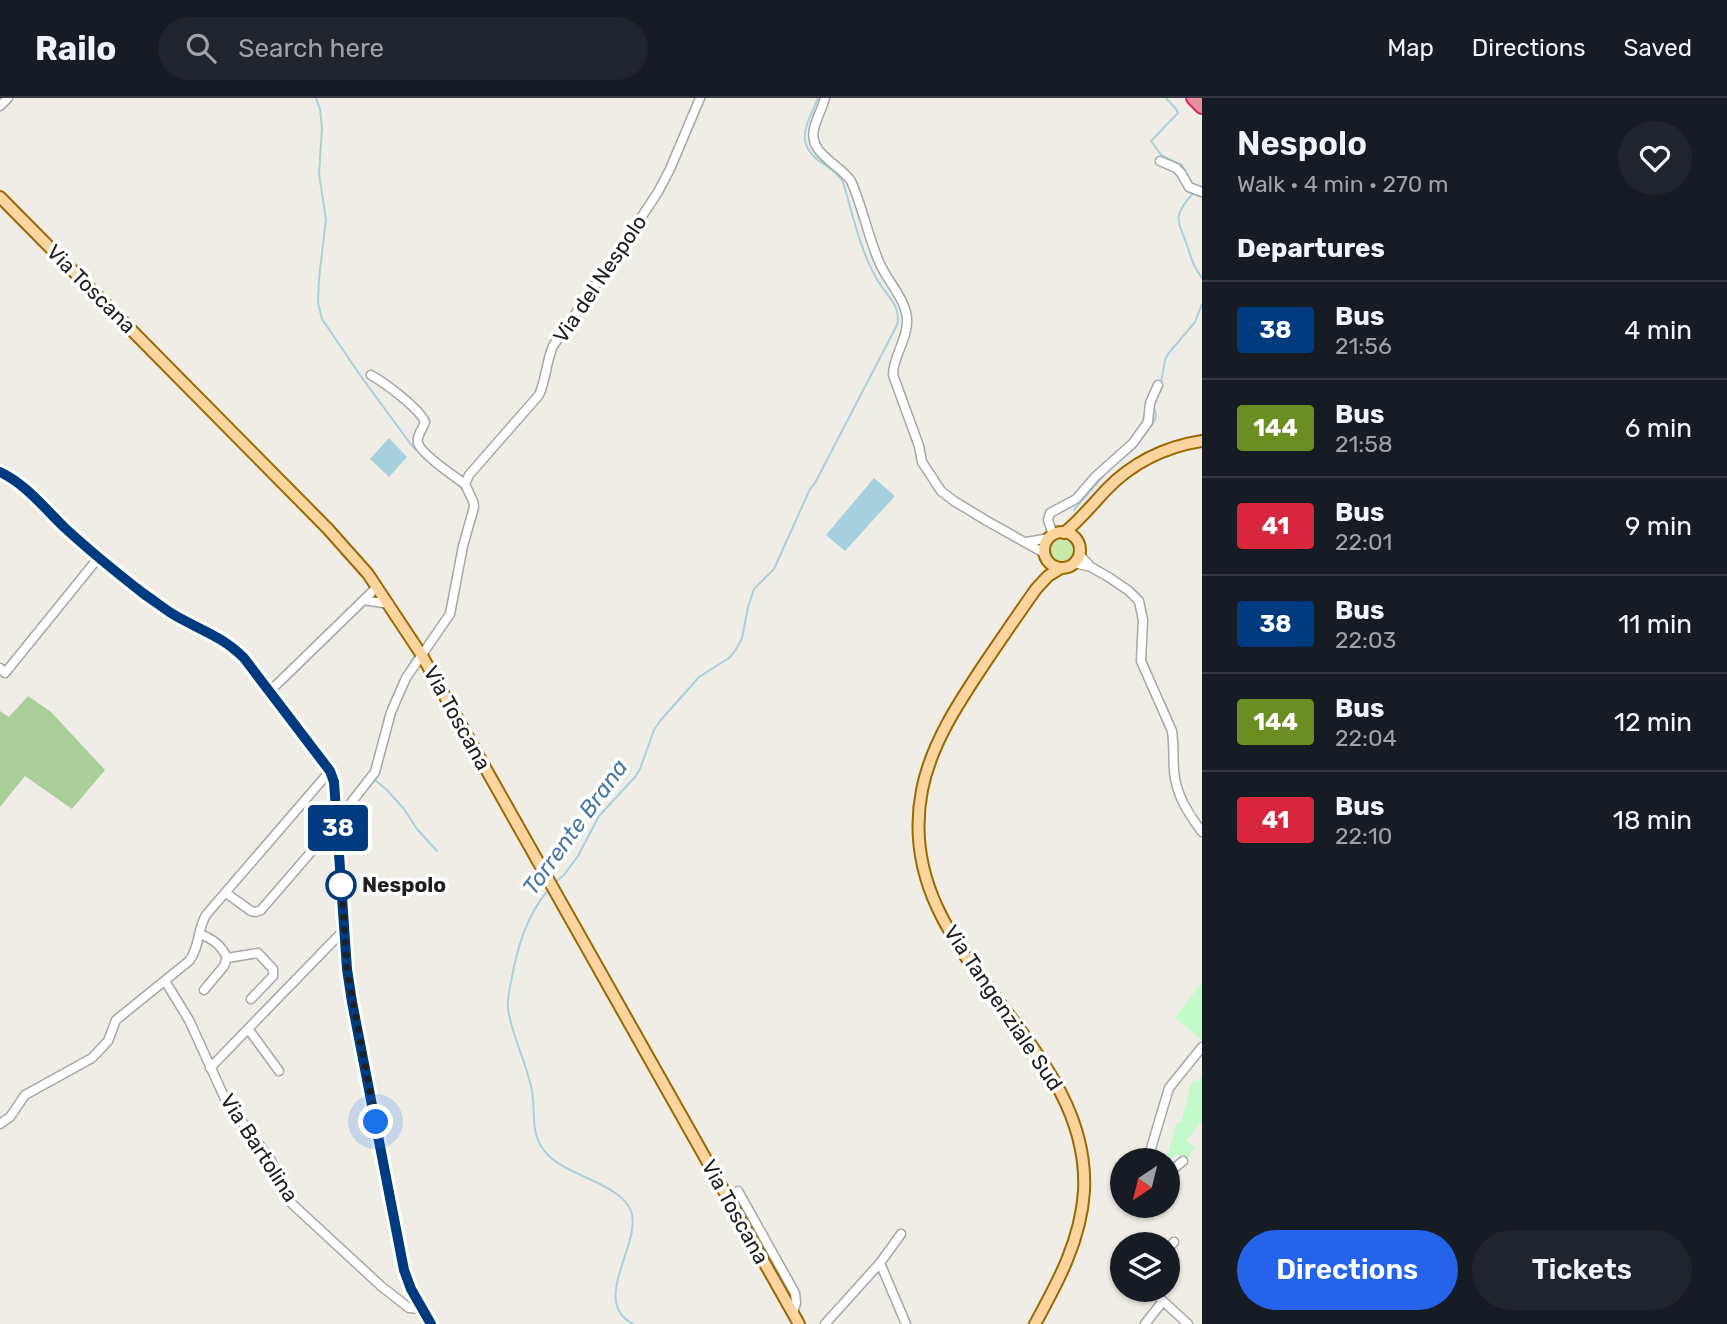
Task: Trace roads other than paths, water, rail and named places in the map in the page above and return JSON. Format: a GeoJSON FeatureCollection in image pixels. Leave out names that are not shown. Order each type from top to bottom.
{"type":"FeatureCollection","features":[{"type":"Feature","properties":{"kind":"highway"},"geometry":{"type":"LineString","coordinates":[[1193,98],[1202,107]]}},
{"type":"Feature","properties":{"kind":"main road","name":"Via Toscana"},"geometry":{"type":"LineString","coordinates":[[0,197],[328,529],[377,587],[421,654],[799,1324]]}},
{"type":"Feature","properties":{"kind":"main road","name":"Via Tangenziale Sud"},"geometry":{"type":"LineString","coordinates":[[1036,589],[1042,574],[1045,545],[1055,535],[1090,509],[1116,481],[1145,459],[1174,446],[1202,441]]}},
{"type":"Feature","properties":{"kind":"main road","name":"Via Tangenziale Sud"},"geometry":{"type":"LineString","coordinates":[[1077,541],[1090,509]]}},
{"type":"Feature","properties":{"kind":"main road"},"geometry":{"type":"LineString","coordinates":[[1055,535],[1071,535],[1077,541],[1079,547],[1076,558]]}},
{"type":"Feature","properties":{"kind":"main road"},"geometry":{"type":"LineString","coordinates":[[1045,555],[1052,564],[1060,568]]}},
{"type":"Feature","properties":{"kind":"main road","name":"Via Tangenziale Sud"},"geometry":{"type":"LineString","coordinates":[[1035,1324],[1071,1252],[1079,1222],[1084,1182],[1077,1132],[1053,1079],[1021,1031],[972,967],[940,913],[923,866],[918,829],[919,808],[926,774],[940,738],[965,693],[1036,589],[1048,576],[1069,566],[1076,558]]}},
{"type":"Feature","properties":{"kind":"street"},"geometry":{"type":"LineString","coordinates":[[0,106],[8,98]]}},
{"type":"Feature","properties":{"kind":"street","name":"Via del Nespolo"},"geometry":{"type":"LineString","coordinates":[[466,485],[473,469],[539,396],[554,346],[658,192],[700,98]]}},
{"type":"Feature","properties":{"kind":"street"},"geometry":{"type":"LineString","coordinates":[[825,98],[813,131],[816,146],[821,154],[851,181],[880,264],[904,306],[908,320],[893,375],[919,446],[922,462],[949,498],[1045,555]]}},
{"type":"Feature","properties":{"kind":"street"},"geometry":{"type":"LineString","coordinates":[[1160,161],[1178,169],[1197,190]]}},
{"type":"Feature","properties":{"kind":"street"},"geometry":{"type":"LineString","coordinates":[[338,834],[347,807],[375,772],[395,701],[405,678],[452,609],[463,546],[474,507],[466,485],[429,456],[417,442],[425,422],[421,415],[371,375]]}},
{"type":"Feature","properties":{"kind":"street"},"geometry":{"type":"LineString","coordinates":[[1027,542],[1055,535],[1048,520],[1050,513],[1076,499],[1095,477],[1133,443],[1148,422],[1150,403],[1158,385]]}},
{"type":"Feature","properties":{"kind":"street"},"geometry":{"type":"LineString","coordinates":[[0,472],[34,496],[66,528],[145,594],[171,613],[229,644],[244,658],[330,771],[334,782],[347,969],[352,1002],[404,1270],[421,1309],[431,1324]]}},
{"type":"Feature","properties":{"kind":"street"},"geometry":{"type":"LineString","coordinates":[[0,668],[5,673],[99,556]]}},
{"type":"Feature","properties":{"kind":"street"},"geometry":{"type":"LineString","coordinates":[[1076,558],[1129,591],[1139,601],[1143,620],[1141,661],[1172,731],[1174,772],[1179,795],[1202,832]]}},
{"type":"Feature","properties":{"kind":"street"},"geometry":{"type":"LineString","coordinates":[[269,692],[377,587]]}},
{"type":"Feature","properties":{"kind":"street"},"geometry":{"type":"LineString","coordinates":[[364,600],[389,604]]}},
{"type":"Feature","properties":{"kind":"street"},"geometry":{"type":"LineString","coordinates":[[0,1124],[10,1117],[25,1095],[92,1058],[108,1041],[116,1020],[192,958],[204,918],[330,771]]}},
{"type":"Feature","properties":{"kind":"street"},"geometry":{"type":"LineString","coordinates":[[226,893],[251,911],[261,910],[337,822]]}},
{"type":"Feature","properties":{"kind":"street"},"geometry":{"type":"LineString","coordinates":[[210,1068],[344,930]]}},
{"type":"Feature","properties":{"kind":"street"},"geometry":{"type":"LineString","coordinates":[[200,934],[215,942],[224,950],[227,958],[224,966],[204,990]]}},
{"type":"Feature","properties":{"kind":"street"},"geometry":{"type":"LineString","coordinates":[[227,958],[258,953],[273,969],[270,979],[251,999]]}},
{"type":"Feature","properties":{"kind":"street","name":"Via Bartolina"},"geometry":{"type":"LineString","coordinates":[[165,981],[185,1012],[226,1101],[271,1160],[289,1200],[381,1286],[409,1308],[421,1309]]}},
{"type":"Feature","properties":{"kind":"street"},"geometry":{"type":"LineString","coordinates":[[249,1030],[279,1071]]}},
{"type":"Feature","properties":{"kind":"street"},"geometry":{"type":"LineString","coordinates":[[1150,1148],[1167,1091],[1202,1047]]}},
{"type":"Feature","properties":{"kind":"street"},"geometry":{"type":"LineString","coordinates":[[738,1191],[795,1293],[797,1299],[793,1313]]}},
{"type":"Feature","properties":{"kind":"street"},"geometry":{"type":"LineString","coordinates":[[825,1324],[880,1264],[901,1234]]}},
{"type":"Feature","properties":{"kind":"street"},"geometry":{"type":"LineString","coordinates":[[880,1264],[906,1324]]}},
{"type":"Feature","properties":{"kind":"street"},"geometry":{"type":"LineString","coordinates":[[1145,1324],[1162,1302]]}},
{"type":"Feature","properties":{"kind":"street"},"geometry":{"type":"LineString","coordinates":[[1164,1302],[1188,1324]]}},
{"type":"Feature","properties":{"kind":"water"},"geometry":{"type":"Polygon","coordinates":[[[389,438],[407,457],[389,477],[370,459],[389,438]]]}},
{"type":"Feature","properties":{"kind":"water"},"geometry":{"type":"Polygon","coordinates":[[[874,478],[895,496],[845,551],[826,535],[874,478]]]}},
{"type":"Feature","properties":{"kind":"waterway"},"geometry":{"type":"LineString","coordinates":[[316,98],[322,128],[319,174],[326,219],[318,303],[322,319],[360,375],[419,452]]}},
{"type":"Feature","properties":{"kind":"waterway","name":"Torrente Brana"},"geometry":{"type":"LineString","coordinates":[[554,883],[564,875],[578,856],[599,816],[635,777],[660,721],[699,677],[729,658],[735,651],[742,638],[754,589],[774,569],[810,489],[897,325],[896,307],[866,258],[843,182],[813,156],[805,141],[807,125],[818,98]]}},
{"type":"Feature","properties":{"kind":"waterway"},"geometry":{"type":"LineString","coordinates":[[1166,98],[1178,113],[1151,141],[1162,156],[1182,165],[1192,183]]}},
{"type":"Feature","properties":{"kind":"waterway"},"geometry":{"type":"LineString","coordinates":[[1194,192],[1179,213],[1179,224],[1192,260],[1202,278]]}},
{"type":"Feature","properties":{"kind":"waterway"},"geometry":{"type":"LineString","coordinates":[[1161,383],[1168,354],[1195,322],[1202,304]]}},
{"type":"Feature","properties":{"kind":"waterway"},"geometry":{"type":"LineString","coordinates":[[1116,463],[1135,448],[1155,420],[1153,404]]}},
{"type":"Feature","properties":{"kind":"waterway"},"geometry":{"type":"LineString","coordinates":[[1074,510],[1105,474]]}},
{"type":"Feature","properties":{"kind":"waterway"},"geometry":{"type":"LineString","coordinates":[[456,482],[466,494]]}},
{"type":"Feature","properties":{"kind":"waterway"},"geometry":{"type":"LineString","coordinates":[[455,565],[458,553]]}},
{"type":"Feature","properties":{"kind":"waterway"},"geometry":{"type":"LineString","coordinates":[[423,645],[429,637]]}},
{"type":"Feature","properties":{"kind":"waterway"},"geometry":{"type":"LineString","coordinates":[[383,725],[396,689],[415,655]]}},
{"type":"Feature","properties":{"kind":"waterway"},"geometry":{"type":"LineString","coordinates":[[375,780],[404,809],[417,829],[437,851]]}},
{"type":"Feature","properties":{"kind":"waterway","name":"Torrente Brana"},"geometry":{"type":"LineString","coordinates":[[548,890],[528,922],[520,945],[508,996],[510,1019],[530,1081],[534,1125],[542,1148],[568,1169],[617,1194],[631,1211],[633,1224],[616,1287],[616,1301],[621,1314],[633,1324]]}},
{"type":"Feature","properties":{"kind":"place","name":"Nespolo"},"geometry":{"type":"Point","coordinates":[341,885]}}]}
